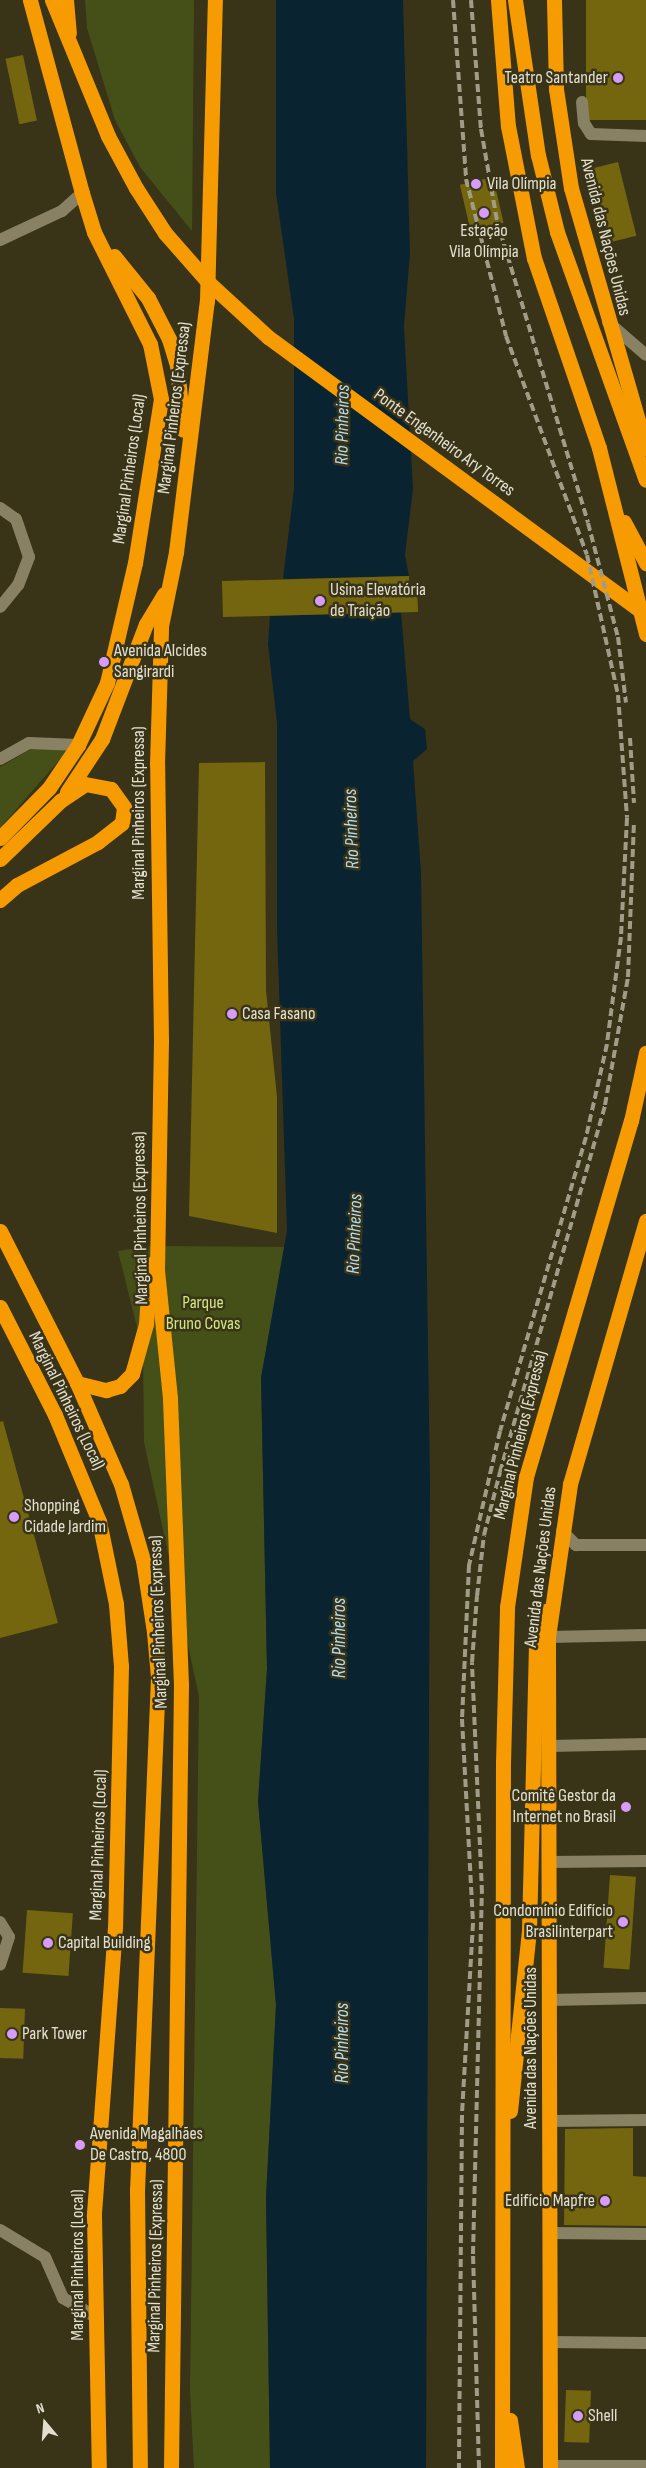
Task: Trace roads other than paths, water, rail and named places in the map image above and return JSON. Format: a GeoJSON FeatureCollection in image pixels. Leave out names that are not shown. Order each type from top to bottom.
{"type":"FeatureCollection","features":[{"type":"Feature","properties":{"kind":"highway","name":"Marginal Pinheiros (Local)"},"geometry":{"type":"LineString","coordinates":[[0,838],[49,788],[78,745],[107,683],[121,638],[161,399],[150,344],[94,232],[30,0]]}},
{"type":"Feature","properties":{"kind":"highway","name":"Ponte Engenheiro Ary Torres"},"geometry":{"type":"LineString","coordinates":[[52,0],[136,188],[165,233],[209,283],[268,336],[646,615]]}},
{"type":"Feature","properties":{"kind":"highway"},"geometry":{"type":"LineString","coordinates":[[66,0],[72,47]]}},
{"type":"Feature","properties":{"kind":"highway","name":"Marginal Pinheiros (Expressa)"},"geometry":{"type":"LineString","coordinates":[[171,2468],[181,1685],[170,1398],[157,1225],[161,1041],[157,764],[161,626],[169,587],[208,301],[215,0]]}},
{"type":"Feature","properties":{"kind":"highway"},"geometry":{"type":"LineString","coordinates":[[498,0],[508,126],[531,249],[617,511],[646,634]]}},
{"type":"Feature","properties":{"kind":"highway"},"geometry":{"type":"LineString","coordinates":[[515,0],[538,155],[557,232],[646,480]]}},
{"type":"Feature","properties":{"kind":"highway","name":"Avenida das Nações Unidas"},"geometry":{"type":"LineString","coordinates":[[554,0],[556,89],[564,156],[607,321],[646,448]]}},
{"type":"Feature","properties":{"kind":"highway"},"geometry":{"type":"LineString","coordinates":[[94,232],[148,298],[169,339],[182,398],[185,466]]}},
{"type":"Feature","properties":{"kind":"highway"},"geometry":{"type":"LineString","coordinates":[[630,392],[646,419]]}},
{"type":"Feature","properties":{"kind":"highway"},"geometry":{"type":"LineString","coordinates":[[617,511],[646,563]]}},
{"type":"Feature","properties":{"kind":"highway"},"geometry":{"type":"LineString","coordinates":[[60,801],[102,739],[146,624],[169,587]]}},
{"type":"Feature","properties":{"kind":"highway"},"geometry":{"type":"LineString","coordinates":[[0,859],[60,801],[85,784],[97,783],[119,798],[122,823],[0,900]]}},
{"type":"Feature","properties":{"kind":"highway","name":"Marginal Pinheiros (Expressa)"},"geometry":{"type":"LineString","coordinates":[[502,2468],[503,1678],[514,1549],[526,1477],[551,1382],[632,1121],[646,1053]]}},
{"type":"Feature","properties":{"kind":"highway","name":"Avenida das Nações Unidas"},"geometry":{"type":"LineString","coordinates":[[550,2467],[548,1637],[562,1531],[585,1420],[646,1221]]}},
{"type":"Feature","properties":{"kind":"highway"},"geometry":{"type":"LineString","coordinates":[[77,1384],[106,1390],[120,1386],[132,1374],[146,1324],[157,1225]]}},
{"type":"Feature","properties":{"kind":"highway"},"geometry":{"type":"LineString","coordinates":[[0,1231],[77,1384],[121,1484],[143,1560],[158,1677],[137,2190],[140,2468]]}},
{"type":"Feature","properties":{"kind":"highway","name":"Marginal Pinheiros (Local)"},"geometry":{"type":"LineString","coordinates":[[0,1307],[80,1470],[99,1521],[116,1604],[121,1730],[115,1927],[94,2216],[99,2468]]}},
{"type":"Feature","properties":{"kind":"highway"},"geometry":{"type":"LineString","coordinates":[[502,2167],[528,1931],[536,1638],[558,1558]]}},
{"type":"Feature","properties":{"kind":"highway"},"geometry":{"type":"LineString","coordinates":[[503,2370],[517,2468]]}},
{"type":"Feature","properties":{"kind":"street"},"geometry":{"type":"LineString","coordinates":[[582,102],[584,123],[592,134],[646,136]]}},
{"type":"Feature","properties":{"kind":"street"},"geometry":{"type":"LineString","coordinates":[[0,240],[62,211],[82,194]]}},
{"type":"Feature","properties":{"kind":"street"},"geometry":{"type":"LineString","coordinates":[[607,321],[646,355]]}},
{"type":"Feature","properties":{"kind":"street"},"geometry":{"type":"LineString","coordinates":[[0,508],[16,519],[29,557],[18,585],[0,607]]}},
{"type":"Feature","properties":{"kind":"street"},"geometry":{"type":"LineString","coordinates":[[0,759],[29,743],[78,745]]}},
{"type":"Feature","properties":{"kind":"street"},"geometry":{"type":"LineString","coordinates":[[562,1531],[576,1545],[646,1544]]}},
{"type":"Feature","properties":{"kind":"street"},"geometry":{"type":"LineString","coordinates":[[548,1637],[646,1635]]}},
{"type":"Feature","properties":{"kind":"street"},"geometry":{"type":"LineString","coordinates":[[549,1746],[646,1744]]}},
{"type":"Feature","properties":{"kind":"street"},"geometry":{"type":"LineString","coordinates":[[550,1862],[646,1861]]}},
{"type":"Feature","properties":{"kind":"street"},"geometry":{"type":"LineString","coordinates":[[0,1922],[9,1937],[0,1966]]}},
{"type":"Feature","properties":{"kind":"street"},"geometry":{"type":"LineString","coordinates":[[550,2000],[646,1998]]}},
{"type":"Feature","properties":{"kind":"street"},"geometry":{"type":"LineString","coordinates":[[550,2121],[646,2120]]}},
{"type":"Feature","properties":{"kind":"street"},"geometry":{"type":"LineString","coordinates":[[0,2230],[45,2257],[63,2298],[96,2317]]}},
{"type":"Feature","properties":{"kind":"street"},"geometry":{"type":"LineString","coordinates":[[550,2233],[646,2234]]}},
{"type":"Feature","properties":{"kind":"street"},"geometry":{"type":"LineString","coordinates":[[550,2342],[646,2343]]}},
{"type":"Feature","properties":{"kind":"street"},"geometry":{"type":"LineString","coordinates":[[550,2467],[646,2466]]}},
{"type":"Feature","properties":{"kind":"water","name":"Rio Pinheiros"},"geometry":{"type":"Polygon","coordinates":[[[276,0],[403,0],[410,253],[404,326],[413,489],[405,555],[409,576],[283,579],[294,488],[294,319],[276,193],[276,0]]]}},
{"type":"Feature","properties":{"kind":"water","name":"Rio Pinheiros"},"geometry":{"type":"Polygon","coordinates":[[[401,612],[410,719],[425,729],[427,749],[413,761],[421,872],[430,1481],[426,2468],[270,2468],[266,2198],[276,2005],[258,1802],[267,1669],[261,1378],[287,1230],[277,929],[277,723],[268,644],[270,616],[401,612]]]}},
{"type":"Feature","properties":{"kind":"railway"},"geometry":{"type":"LineString","coordinates":[[453,0],[466,179],[506,336],[587,555],[618,695],[627,818],[621,937],[607,1044],[586,1137],[500,1431],[469,1565],[462,1719],[473,1923],[462,2115],[459,2468]]}},
{"type":"Feature","properties":{"kind":"railway"},"geometry":{"type":"LineString","coordinates":[[471,0],[481,129],[497,221],[588,523],[618,637],[626,703]]}},
{"type":"Feature","properties":{"kind":"railway"},"geometry":{"type":"LineString","coordinates":[[630,738],[634,803]]}},
{"type":"Feature","properties":{"kind":"railway"},"geometry":{"type":"LineString","coordinates":[[479,2468],[473,2254],[482,1893],[472,1662],[477,1596],[484,1535],[500,1472],[605,1105],[628,977],[634,821]]}},
{"type":"Feature","properties":{"kind":"place","name":"Teatro Santander"},"geometry":{"type":"Point","coordinates":[618,78]}},
{"type":"Feature","properties":{"kind":"place","name":"Vila Olímpia"},"geometry":{"type":"Point","coordinates":[476,184]}},
{"type":"Feature","properties":{"kind":"place","name":"Estação Vila Olímpia"},"geometry":{"type":"Point","coordinates":[484,213]}},
{"type":"Feature","properties":{"kind":"place","name":"Usina Elevatória de Traição"},"geometry":{"type":"Point","coordinates":[320,601]}},
{"type":"Feature","properties":{"kind":"place","name":"Avenida Alcides Sangirardi"},"geometry":{"type":"Point","coordinates":[104,662]}},
{"type":"Feature","properties":{"kind":"place","name":"Casa Fasano"},"geometry":{"type":"Point","coordinates":[232,1014]}},
{"type":"Feature","properties":{"kind":"place","name":"Shopping Cidade Jardim"},"geometry":{"type":"Point","coordinates":[14,1517]}},
{"type":"Feature","properties":{"kind":"place","name":"Comitê Gestor da Internet no Brasil"},"geometry":{"type":"Point","coordinates":[626,1807]}},
{"type":"Feature","properties":{"kind":"place","name":"Condomínio Edifício Brasilinterpart"},"geometry":{"type":"Point","coordinates":[623,1922]}},
{"type":"Feature","properties":{"kind":"place","name":"Capital Building"},"geometry":{"type":"Point","coordinates":[48,1943]}},
{"type":"Feature","properties":{"kind":"place","name":"Park Tower"},"geometry":{"type":"Point","coordinates":[12,2034]}},
{"type":"Feature","properties":{"kind":"place","name":"Avenida Magalhães De Castro, 4800"},"geometry":{"type":"Point","coordinates":[80,2145]}},
{"type":"Feature","properties":{"kind":"place","name":"Edifício Mapfre"},"geometry":{"type":"Point","coordinates":[605,2201]}},
{"type":"Feature","properties":{"kind":"place","name":"Shell"},"geometry":{"type":"Point","coordinates":[578,2416]}},
{"type":"Feature","properties":{"kind":"park label","name":"Parque Bruno Covas"},"geometry":{"type":"Point","coordinates":[203,1314]}}]}
